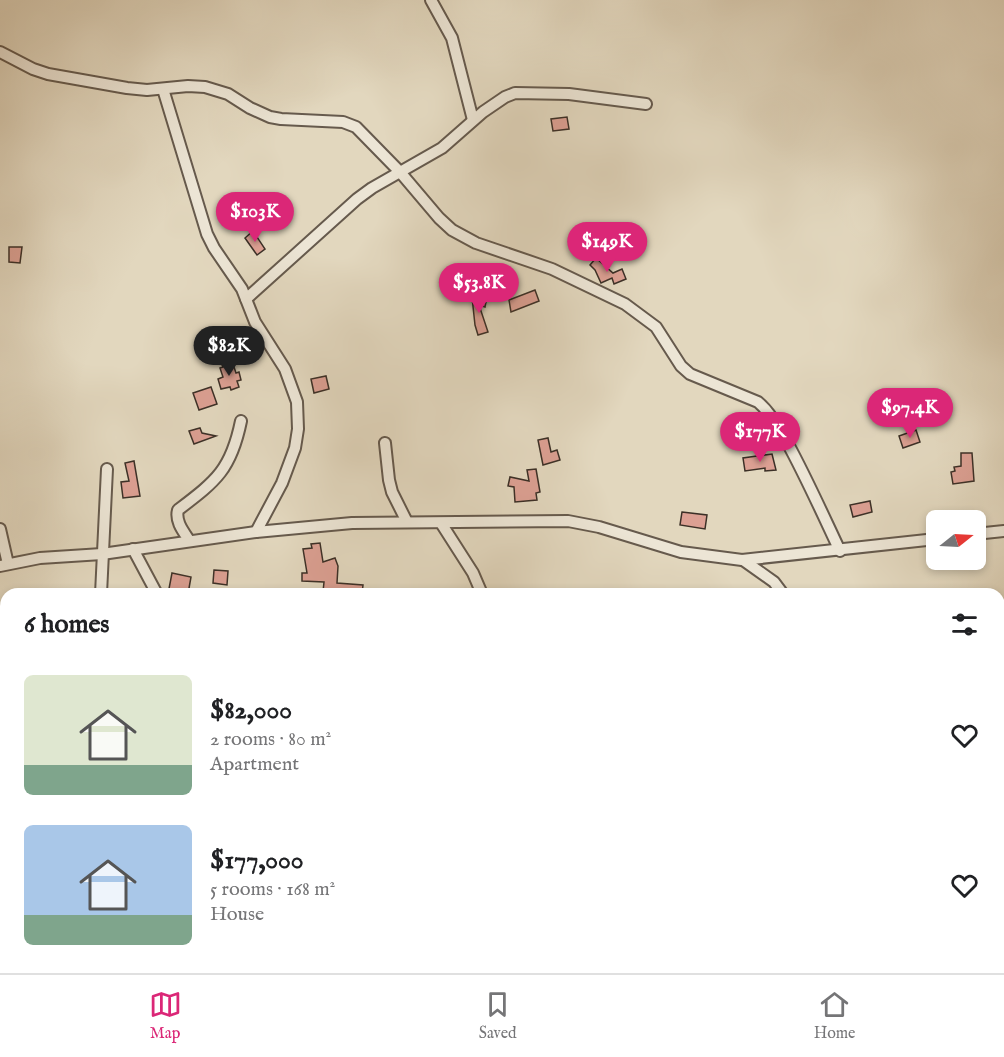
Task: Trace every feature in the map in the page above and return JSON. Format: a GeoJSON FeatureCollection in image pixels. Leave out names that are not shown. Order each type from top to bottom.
{"type":"FeatureCollection","features":[{"type":"Feature","properties":{"kind":"street"},"geometry":{"type":"LineString","coordinates":[[431,0],[452,39],[473,120]]}},
{"type":"Feature","properties":{"kind":"street"},"geometry":{"type":"LineString","coordinates":[[0,52],[48,74],[147,90],[205,87],[228,94],[270,117],[343,122],[356,127],[452,230],[476,243],[552,269],[625,304],[656,327],[681,366],[690,374],[758,402],[775,422],[804,475],[840,551]]}},
{"type":"Feature","properties":{"kind":"street"},"geometry":{"type":"LineString","coordinates":[[163,88],[207,234],[214,248],[238,281],[255,322],[285,369],[297,402],[298,429],[295,448],[282,483],[256,532]]}},
{"type":"Feature","properties":{"kind":"street"},"geometry":{"type":"LineString","coordinates":[[246,299],[357,199],[452,140],[473,120],[504,97],[523,92],[569,94],[646,104]]}},
{"type":"Feature","properties":{"kind":"street"},"geometry":{"type":"LineString","coordinates":[[189,540],[179,525],[176,516],[178,510],[219,477],[231,457],[241,421]]}},
{"type":"Feature","properties":{"kind":"street"},"geometry":{"type":"LineString","coordinates":[[385,443],[389,480],[407,522]]}},
{"type":"Feature","properties":{"kind":"street"},"geometry":{"type":"LineString","coordinates":[[100,588],[107,469]]}},
{"type":"Feature","properties":{"kind":"street"},"geometry":{"type":"LineString","coordinates":[[0,529],[4,565],[40,558],[102,554],[189,540],[352,523],[568,521],[598,527],[681,552],[742,560],[926,541]]}},
{"type":"Feature","properties":{"kind":"street"},"geometry":{"type":"LineString","coordinates":[[441,523],[473,573],[479,588]]}},
{"type":"Feature","properties":{"kind":"street"},"geometry":{"type":"LineString","coordinates":[[986,533],[1004,531]]}},
{"type":"Feature","properties":{"kind":"street"},"geometry":{"type":"LineString","coordinates":[[133,549],[154,588]]}},
{"type":"Feature","properties":{"kind":"street"},"geometry":{"type":"LineString","coordinates":[[742,560],[774,582],[778,588]]}},
{"type":"Feature","properties":{"kind":"building"},"geometry":{"type":"Polygon","coordinates":[[[567,117],[569,129],[553,131],[551,119],[567,117]]]}},
{"type":"Feature","properties":{"kind":"building"},"geometry":{"type":"Polygon","coordinates":[[[253,231],[265,249],[257,255],[245,238],[253,231]]]}},
{"type":"Feature","properties":{"kind":"building"},"geometry":{"type":"Polygon","coordinates":[[[9,247],[22,247],[20,263],[9,262],[9,247]]]}},
{"type":"Feature","properties":{"kind":"building"},"geometry":{"type":"Polygon","coordinates":[[[596,258],[613,273],[622,269],[626,279],[614,284],[612,278],[601,283],[590,265],[596,258]]]}},
{"type":"Feature","properties":{"kind":"building"},"geometry":{"type":"Polygon","coordinates":[[[535,290],[539,301],[511,312],[509,300],[535,290]]]}},
{"type":"Feature","properties":{"kind":"building"},"geometry":{"type":"Polygon","coordinates":[[[476,295],[487,297],[485,307],[479,305],[488,332],[478,335],[472,297],[476,295]]]}},
{"type":"Feature","properties":{"kind":"building"},"geometry":{"type":"Polygon","coordinates":[[[232,361],[236,373],[239,372],[241,380],[237,381],[239,387],[231,390],[230,387],[221,389],[218,379],[223,377],[220,368],[232,361]]]}},
{"type":"Feature","properties":{"kind":"building"},"geometry":{"type":"Polygon","coordinates":[[[326,376],[329,389],[314,393],[311,379],[326,376]]]}},
{"type":"Feature","properties":{"kind":"building"},"geometry":{"type":"Polygon","coordinates":[[[211,387],[217,404],[199,410],[193,393],[211,387]]]}},
{"type":"Feature","properties":{"kind":"building"},"geometry":{"type":"Polygon","coordinates":[[[200,428],[202,433],[216,436],[194,444],[189,431],[200,428]]]}},
{"type":"Feature","properties":{"kind":"building"},"geometry":{"type":"Polygon","coordinates":[[[916,430],[920,442],[903,448],[899,436],[916,430]]]}},
{"type":"Feature","properties":{"kind":"building"},"geometry":{"type":"Polygon","coordinates":[[[548,438],[551,452],[557,450],[560,460],[543,465],[538,440],[548,438]]]}},
{"type":"Feature","properties":{"kind":"building"},"geometry":{"type":"Polygon","coordinates":[[[961,453],[972,453],[974,481],[953,484],[951,472],[955,471],[954,467],[961,466],[961,453]]]}},
{"type":"Feature","properties":{"kind":"building"},"geometry":{"type":"Polygon","coordinates":[[[772,454],[776,470],[765,471],[765,468],[745,471],[743,458],[772,454]]]}},
{"type":"Feature","properties":{"kind":"building"},"geometry":{"type":"Polygon","coordinates":[[[134,461],[140,496],[123,498],[121,482],[129,481],[125,463],[134,461]]]}},
{"type":"Feature","properties":{"kind":"building"},"geometry":{"type":"Polygon","coordinates":[[[536,469],[540,492],[536,493],[537,500],[515,502],[514,487],[508,486],[510,477],[529,481],[527,470],[536,469]]]}},
{"type":"Feature","properties":{"kind":"building"},"geometry":{"type":"Polygon","coordinates":[[[870,501],[872,512],[853,517],[850,505],[870,501]]]}},
{"type":"Feature","properties":{"kind":"building"},"geometry":{"type":"Polygon","coordinates":[[[682,512],[707,515],[705,529],[680,525],[682,512]]]}},
{"type":"Feature","properties":{"kind":"building"},"geometry":{"type":"Polygon","coordinates":[[[320,543],[323,562],[335,558],[338,566],[337,583],[363,585],[363,588],[323,588],[324,582],[302,581],[302,573],[307,573],[303,549],[312,548],[311,544],[320,543]]]}},
{"type":"Feature","properties":{"kind":"building"},"geometry":{"type":"Polygon","coordinates":[[[214,570],[228,571],[227,585],[213,583],[214,570]]]}},
{"type":"Feature","properties":{"kind":"building"},"geometry":{"type":"Polygon","coordinates":[[[172,573],[191,577],[189,588],[169,588],[172,573]]]}}]}
